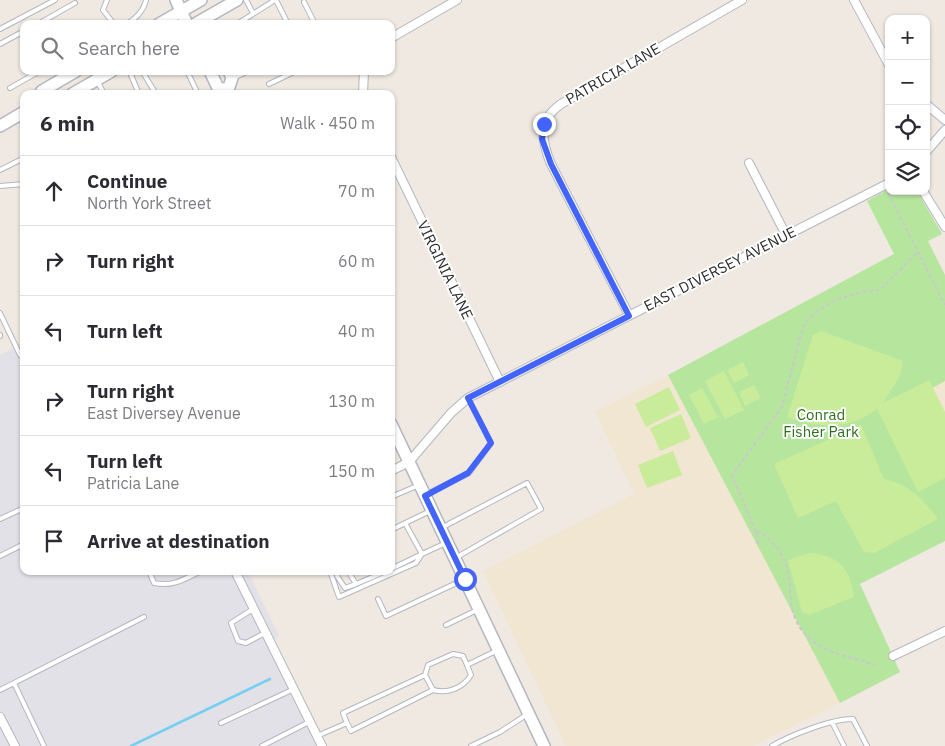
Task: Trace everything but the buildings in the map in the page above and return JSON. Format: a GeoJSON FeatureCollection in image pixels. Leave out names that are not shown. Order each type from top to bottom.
{"type":"FeatureCollection","features":[{"type":"Feature","properties":{"kind":"main road"},"geometry":{"type":"LineString","coordinates":[[176,0],[185,20]]}},
{"type":"Feature","properties":{"kind":"main road"},"geometry":{"type":"LineString","coordinates":[[205,20],[237,0]]}},
{"type":"Feature","properties":{"kind":"main road"},"geometry":{"type":"LineString","coordinates":[[166,20],[197,1],[202,20]]}},
{"type":"Feature","properties":{"kind":"main road"},"geometry":{"type":"LineString","coordinates":[[44,90],[69,75]]}},
{"type":"Feature","properties":{"kind":"main road"},"geometry":{"type":"LineString","coordinates":[[79,90],[105,75]]}},
{"type":"Feature","properties":{"kind":"main road"},"geometry":{"type":"LineString","coordinates":[[212,75],[218,88],[221,90]]}},
{"type":"Feature","properties":{"kind":"main road"},"geometry":{"type":"LineString","coordinates":[[227,90],[231,75]]}},
{"type":"Feature","properties":{"kind":"main road"},"geometry":{"type":"LineString","coordinates":[[0,126],[20,114]]}},
{"type":"Feature","properties":{"kind":"main road"},"geometry":{"type":"LineString","coordinates":[[395,437],[398,446],[409,462],[420,484],[498,649],[540,745]]}},
{"type":"Feature","properties":{"kind":"street"},"geometry":{"type":"LineString","coordinates":[[395,36],[458,0]]}},
{"type":"Feature","properties":{"kind":"street","name":"PATRICIA LANE"},"geometry":{"type":"LineString","coordinates":[[629,316],[551,164],[542,139],[544,124],[554,108],[742,0]]}},
{"type":"Feature","properties":{"kind":"street"},"geometry":{"type":"LineString","coordinates":[[854,0],[886,60]]}},
{"type":"Feature","properties":{"kind":"street"},"geometry":{"type":"LineString","coordinates":[[363,90],[364,75]]}},
{"type":"Feature","properties":{"kind":"street"},"geometry":{"type":"LineString","coordinates":[[927,105],[945,120]]}},
{"type":"Feature","properties":{"kind":"street"},"geometry":{"type":"LineString","coordinates":[[928,150],[945,130]]}},
{"type":"Feature","properties":{"kind":"street"},"geometry":{"type":"LineString","coordinates":[[749,163],[786,235]]}},
{"type":"Feature","properties":{"kind":"street","name":"VIRGINIA LANE"},"geometry":{"type":"LineString","coordinates":[[395,165],[500,382]]}},
{"type":"Feature","properties":{"kind":"street","name":"EAST DIVERSEY AVENUE"},"geometry":{"type":"LineString","coordinates":[[409,462],[452,413],[468,398],[885,185]]}},
{"type":"Feature","properties":{"kind":"street"},"geometry":{"type":"LineString","coordinates":[[926,195],[945,227]]}},
{"type":"Feature","properties":{"kind":"street"},"geometry":{"type":"LineString","coordinates":[[395,469],[409,462]]}},
{"type":"Feature","properties":{"kind":"street"},"geometry":{"type":"LineString","coordinates":[[237,575],[322,746]]}},
{"type":"Feature","properties":{"kind":"street"},"geometry":{"type":"LineString","coordinates":[[893,656],[945,632]]}},
{"type":"Feature","properties":{"kind":"street"},"geometry":{"type":"LineString","coordinates":[[0,717],[15,746]]}},
{"type":"Feature","properties":{"kind":"lane"},"geometry":{"type":"LineString","coordinates":[[0,29],[55,0]]}},
{"type":"Feature","properties":{"kind":"lane"},"geometry":{"type":"LineString","coordinates":[[107,0],[104,10],[111,20]]}},
{"type":"Feature","properties":{"kind":"lane"},"geometry":{"type":"LineString","coordinates":[[133,20],[145,6],[146,0]]}},
{"type":"Feature","properties":{"kind":"lane"},"geometry":{"type":"LineString","coordinates":[[246,0],[253,13]]}},
{"type":"Feature","properties":{"kind":"lane"},"geometry":{"type":"LineString","coordinates":[[243,20],[275,0],[286,20]]}},
{"type":"Feature","properties":{"kind":"lane"},"geometry":{"type":"LineString","coordinates":[[304,2],[313,20]]}},
{"type":"Feature","properties":{"kind":"lane"},"geometry":{"type":"LineString","coordinates":[[45,20],[75,4]]}},
{"type":"Feature","properties":{"kind":"lane"},"geometry":{"type":"LineString","coordinates":[[0,44],[20,33]]}},
{"type":"Feature","properties":{"kind":"lane"},"geometry":{"type":"LineString","coordinates":[[10,88],[33,75]]}},
{"type":"Feature","properties":{"kind":"lane"},"geometry":{"type":"LineString","coordinates":[[131,75],[137,90]]}},
{"type":"Feature","properties":{"kind":"lane"},"geometry":{"type":"LineString","coordinates":[[144,75],[154,90]]}},
{"type":"Feature","properties":{"kind":"lane"},"geometry":{"type":"LineString","coordinates":[[189,75],[196,90]]}},
{"type":"Feature","properties":{"kind":"lane"},"geometry":{"type":"LineString","coordinates":[[269,84],[288,75]]}},
{"type":"Feature","properties":{"kind":"lane"},"geometry":{"type":"LineString","coordinates":[[97,80],[102,90]]}},
{"type":"Feature","properties":{"kind":"lane"},"geometry":{"type":"LineString","coordinates":[[0,170],[20,160]]}},
{"type":"Feature","properties":{"kind":"lane"},"geometry":{"type":"LineString","coordinates":[[0,186],[20,184]]}},
{"type":"Feature","properties":{"kind":"lane"},"geometry":{"type":"LineString","coordinates":[[0,313],[20,355]]}},
{"type":"Feature","properties":{"kind":"lane"},"geometry":{"type":"LineString","coordinates":[[425,496],[468,473],[491,443],[468,398]]}},
{"type":"Feature","properties":{"kind":"lane"},"geometry":{"type":"LineString","coordinates":[[440,528],[527,483],[540,509],[455,558]]}},
{"type":"Feature","properties":{"kind":"lane"},"geometry":{"type":"LineString","coordinates":[[395,496],[420,484]]}},
{"type":"Feature","properties":{"kind":"lane"},"geometry":{"type":"LineString","coordinates":[[0,519],[20,510]]}},
{"type":"Feature","properties":{"kind":"lane"},"geometry":{"type":"LineString","coordinates":[[395,528],[432,510]]}},
{"type":"Feature","properties":{"kind":"lane"},"geometry":{"type":"LineString","coordinates":[[405,523],[422,554]]}},
{"type":"Feature","properties":{"kind":"lane"},"geometry":{"type":"LineString","coordinates":[[395,567],[447,542]]}},
{"type":"Feature","properties":{"kind":"lane"},"geometry":{"type":"LineString","coordinates":[[0,556],[20,546]]}},
{"type":"Feature","properties":{"kind":"lane"},"geometry":{"type":"LineString","coordinates":[[395,572],[416,563],[422,554]]}},
{"type":"Feature","properties":{"kind":"lane"},"geometry":{"type":"LineString","coordinates":[[151,575],[154,583],[173,585],[193,575]]}},
{"type":"Feature","properties":{"kind":"lane"},"geometry":{"type":"LineString","coordinates":[[332,575],[340,597],[389,575]]}},
{"type":"Feature","properties":{"kind":"lane"},"geometry":{"type":"LineString","coordinates":[[337,575],[345,588],[377,575]]}},
{"type":"Feature","properties":{"kind":"lane"},"geometry":{"type":"LineString","coordinates":[[350,575],[356,584]]}},
{"type":"Feature","properties":{"kind":"lane"},"geometry":{"type":"LineString","coordinates":[[378,599],[386,616],[465,579]]}},
{"type":"Feature","properties":{"kind":"lane"},"geometry":{"type":"LineString","coordinates":[[253,609],[232,620],[231,626],[241,643],[246,643],[265,633]]}},
{"type":"Feature","properties":{"kind":"lane"},"geometry":{"type":"LineString","coordinates":[[446,625],[479,609]]}},
{"type":"Feature","properties":{"kind":"lane"},"geometry":{"type":"LineString","coordinates":[[0,690],[144,617]]}},
{"type":"Feature","properties":{"kind":"lane"},"geometry":{"type":"LineString","coordinates":[[467,665],[498,649]]}},
{"type":"Feature","properties":{"kind":"lane"},"geometry":{"type":"LineString","coordinates":[[425,675],[343,713],[351,730],[433,690],[444,693],[466,683],[472,675],[463,656],[453,654],[428,665],[425,675],[433,690]]}},
{"type":"Feature","properties":{"kind":"lane"},"geometry":{"type":"LineString","coordinates":[[14,682],[44,746]]}},
{"type":"Feature","properties":{"kind":"lane"},"geometry":{"type":"LineString","coordinates":[[221,723],[294,689]]}},
{"type":"Feature","properties":{"kind":"lane"},"geometry":{"type":"LineString","coordinates":[[472,746],[500,732],[528,714]]}},
{"type":"Feature","properties":{"kind":"lane"},"geometry":{"type":"LineString","coordinates":[[772,746],[785,738],[837,719],[853,719],[867,746]]}},
{"type":"Feature","properties":{"kind":"lane"},"geometry":{"type":"LineString","coordinates":[[262,746],[310,722]]}},
{"type":"Feature","properties":{"kind":"lane"},"geometry":{"type":"LineString","coordinates":[[317,736],[347,722]]}},
{"type":"Feature","properties":{"kind":"lane"},"geometry":{"type":"LineString","coordinates":[[832,722],[844,746]]}},
{"type":"Feature","properties":{"kind":"path"},"geometry":{"type":"LineString","coordinates":[[891,195],[945,305]]}},
{"type":"Feature","properties":{"kind":"path"},"geometry":{"type":"LineString","coordinates":[[758,544],[756,532],[732,475],[782,407],[806,322],[824,305],[861,292],[880,290],[918,252]]}},
{"type":"Feature","properties":{"kind":"path"},"geometry":{"type":"LineString","coordinates":[[756,532],[766,536],[783,554],[787,563],[793,614],[805,634],[820,647],[843,657],[875,665]]}},
{"type":"Feature","properties":{"kind":"shaded area"},"geometry":{"type":"Polygon","coordinates":[[[14,348],[20,361],[20,575],[250,575],[279,636],[273,640],[326,746],[0,746],[0,355],[14,348]]]}},
{"type":"Feature","properties":{"kind":"shaded area"},"geometry":{"type":"Polygon","coordinates":[[[668,375],[840,703],[753,746],[566,746],[483,571],[634,494],[595,412],[668,375]]]}},
{"type":"Feature","properties":{"kind":"shaded area"},"geometry":{"type":"Polygon","coordinates":[[[945,381],[945,422],[928,390],[945,381]]]}},
{"type":"Feature","properties":{"kind":"green space","name":"Conrad Fisher Park"},"geometry":{"type":"Polygon","coordinates":[[[885,191],[885,195],[919,195],[942,234],[928,241],[945,275],[945,381],[929,390],[945,422],[945,541],[860,584],[900,672],[840,703],[668,375],[894,254],[867,201],[885,191]]]}},
{"type":"Feature","properties":{"kind":"green space"},"geometry":{"type":"Polygon","coordinates":[[[821,331],[903,361],[900,376],[883,403],[929,380],[945,412],[945,478],[918,492],[877,409],[855,421],[834,425],[822,425],[787,417],[813,335],[821,331]]]}},
{"type":"Feature","properties":{"kind":"green space"},"geometry":{"type":"Polygon","coordinates":[[[743,362],[749,375],[734,383],[727,370],[743,362]]]}},
{"type":"Feature","properties":{"kind":"green space"},"geometry":{"type":"Polygon","coordinates":[[[724,371],[744,410],[725,419],[705,381],[724,371]]]}},
{"type":"Feature","properties":{"kind":"green space"},"geometry":{"type":"Polygon","coordinates":[[[754,385],[761,398],[745,406],[739,392],[754,385]]]}},
{"type":"Feature","properties":{"kind":"green space"},"geometry":{"type":"Polygon","coordinates":[[[669,387],[680,410],[646,427],[635,404],[669,387]]]}},
{"type":"Feature","properties":{"kind":"green space"},"geometry":{"type":"Polygon","coordinates":[[[702,388],[718,417],[704,424],[689,395],[702,388]]]}},
{"type":"Feature","properties":{"kind":"green space"},"geometry":{"type":"Polygon","coordinates":[[[681,414],[691,438],[660,451],[650,428],[681,414]]]}},
{"type":"Feature","properties":{"kind":"green space"},"geometry":{"type":"Polygon","coordinates":[[[861,425],[884,479],[893,481],[915,493],[938,519],[874,553],[864,552],[836,501],[798,518],[774,464],[861,425]]]}},
{"type":"Feature","properties":{"kind":"green space"},"geometry":{"type":"Polygon","coordinates":[[[673,451],[682,475],[647,488],[638,465],[673,451]]]}},
{"type":"Feature","properties":{"kind":"green space"},"geometry":{"type":"Polygon","coordinates":[[[810,553],[828,557],[841,565],[850,579],[854,597],[809,615],[802,612],[788,560],[810,553]]]}},
{"type":"Feature","properties":{"kind":"waterway"},"geometry":{"type":"LineString","coordinates":[[131,746],[270,679]]}},
{"type":"Feature","properties":{"kind":"route"},"geometry":{"type":"LineString","coordinates":[[465,579],[425,496],[468,473],[491,443],[468,398],[629,316],[551,164],[542,139],[544,124]]}}]}
